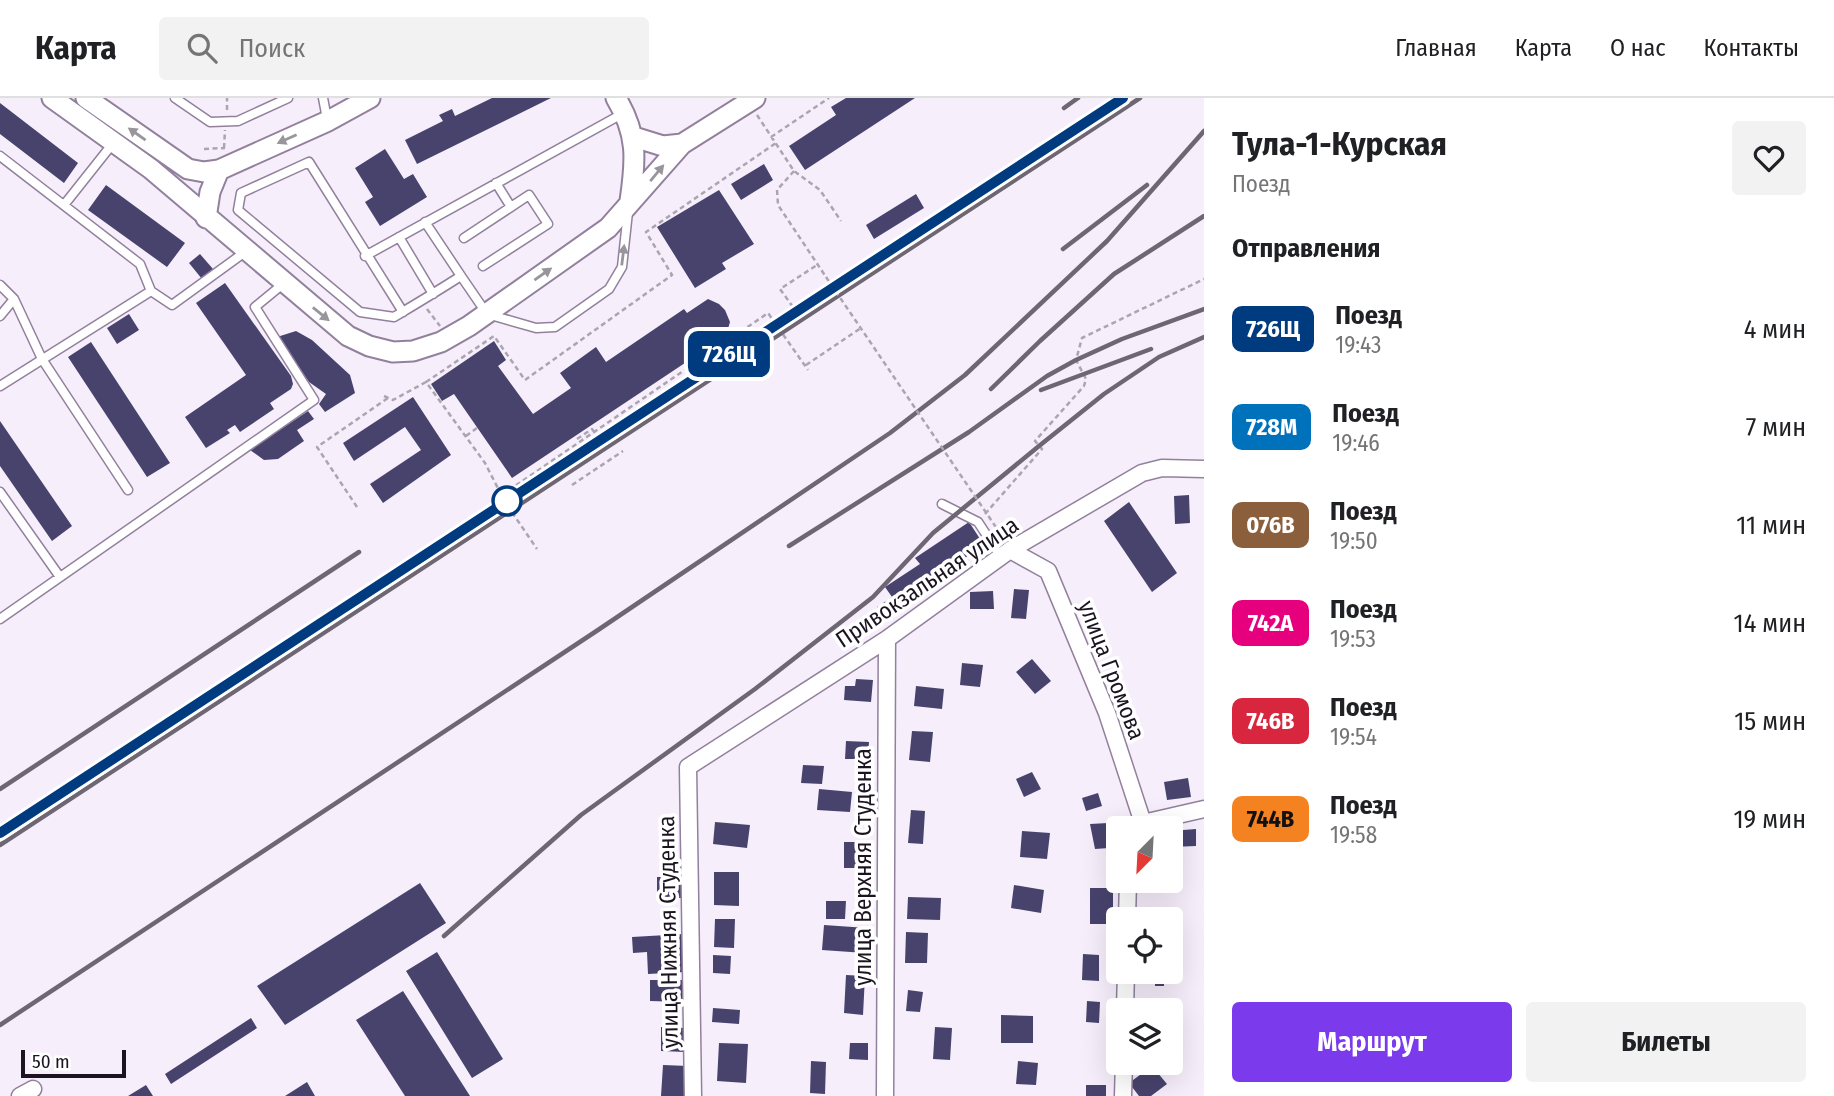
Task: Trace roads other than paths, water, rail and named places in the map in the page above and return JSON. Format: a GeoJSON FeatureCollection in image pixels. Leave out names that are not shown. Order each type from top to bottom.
{"type":"FeatureCollection","features":[{"type":"Feature","properties":{"kind":"street"},"geometry":{"type":"LineString","coordinates":[[52,98],[173,187],[245,252],[348,336],[369,346],[393,352],[414,351],[441,342],[487,314],[608,228],[682,144],[751,100]]}},
{"type":"Feature","properties":{"kind":"street"},"geometry":{"type":"LineString","coordinates":[[86,98],[188,169],[204,172],[219,170],[328,121],[370,98]]}},
{"type":"Feature","properties":{"kind":"street"},"geometry":{"type":"LineString","coordinates":[[621,105],[634,137],[634,173],[630,201]]}},
{"type":"Feature","properties":{"kind":"street"},"geometry":{"type":"LineString","coordinates":[[634,137],[663,146],[682,144]]}},
{"type":"Feature","properties":{"kind":"street"},"geometry":{"type":"LineString","coordinates":[[206,218],[209,192],[219,170]]}},
{"type":"Feature","properties":{"kind":"street","name":"Привокзальная улица"},"geometry":{"type":"LineString","coordinates":[[688,767],[887,639],[1005,548],[1142,473],[1162,468],[1204,469]]}},
{"type":"Feature","properties":{"kind":"street","name":"улица Громова"},"geometry":{"type":"LineString","coordinates":[[1005,548],[1048,571],[1107,713],[1139,816]]}},
{"type":"Feature","properties":{"kind":"street","name":"улица Верхняя Cтуденка"},"geometry":{"type":"LineString","coordinates":[[885,1096],[887,639]]}},
{"type":"Feature","properties":{"kind":"street","name":"улица Нижняя Cтуденкa"},"geometry":{"type":"LineString","coordinates":[[688,767],[693,1096]]}},
{"type":"Feature","properties":{"kind":"street"},"geometry":{"type":"LineString","coordinates":[[1178,816],[1204,809]]}},
{"type":"Feature","properties":{"kind":"street"},"geometry":{"type":"LineString","coordinates":[[1123,1096],[1124,1075]]}},
{"type":"Feature","properties":{"kind":"lane"},"geometry":{"type":"LineString","coordinates":[[175,98],[210,122],[238,121],[288,98]]}},
{"type":"Feature","properties":{"kind":"lane"},"geometry":{"type":"LineString","coordinates":[[323,98],[328,121]]}},
{"type":"Feature","properties":{"kind":"lane"},"geometry":{"type":"LineString","coordinates":[[365,256],[496,183],[621,105]]}},
{"type":"Feature","properties":{"kind":"lane"},"geometry":{"type":"LineString","coordinates":[[64,205],[114,142]]}},
{"type":"Feature","properties":{"kind":"lane"},"geometry":{"type":"LineString","coordinates":[[0,156],[141,264],[151,291],[172,305],[245,252]]}},
{"type":"Feature","properties":{"kind":"lane"},"geometry":{"type":"LineString","coordinates":[[403,312],[365,256],[309,162],[241,193],[238,211],[360,312],[394,317],[403,312],[433,294],[461,276]]}},
{"type":"Feature","properties":{"kind":"lane"},"geometry":{"type":"LineString","coordinates":[[496,183],[510,207]]}},
{"type":"Feature","properties":{"kind":"lane"},"geometry":{"type":"LineString","coordinates":[[464,238],[529,195],[548,224],[483,266]]}},
{"type":"Feature","properties":{"kind":"lane"},"geometry":{"type":"LineString","coordinates":[[425,222],[487,314],[536,328],[555,327],[609,289],[622,267],[630,201]]}},
{"type":"Feature","properties":{"kind":"lane"},"geometry":{"type":"LineString","coordinates":[[398,237],[433,294]]}},
{"type":"Feature","properties":{"kind":"lane"},"geometry":{"type":"LineString","coordinates":[[0,619],[314,400],[255,307],[283,284]]}},
{"type":"Feature","properties":{"kind":"lane"},"geometry":{"type":"LineString","coordinates":[[0,285],[14,299],[42,359],[128,490]]}},
{"type":"Feature","properties":{"kind":"lane"},"geometry":{"type":"LineString","coordinates":[[0,386],[151,291]]}},
{"type":"Feature","properties":{"kind":"lane"},"geometry":{"type":"LineString","coordinates":[[0,316],[14,299]]}},
{"type":"Feature","properties":{"kind":"lane"},"geometry":{"type":"LineString","coordinates":[[0,492],[60,577]]}},
{"type":"Feature","properties":{"kind":"lane"},"geometry":{"type":"LineString","coordinates":[[942,504],[978,522],[1005,548]]}},
{"type":"Feature","properties":{"kind":"railway"},"geometry":{"type":"LineString","coordinates":[[1064,108],[1078,98]]}},
{"type":"Feature","properties":{"kind":"railway"},"geometry":{"type":"LineString","coordinates":[[0,845],[1140,98]]}},
{"type":"Feature","properties":{"kind":"railway"},"geometry":{"type":"LineString","coordinates":[[0,1025],[598,630],[890,433],[965,375],[1107,241],[1204,131]]}},
{"type":"Feature","properties":{"kind":"railway"},"geometry":{"type":"LineString","coordinates":[[639,414],[1064,136]]}},
{"type":"Feature","properties":{"kind":"railway"},"geometry":{"type":"LineString","coordinates":[[1063,249],[1147,185]]}},
{"type":"Feature","properties":{"kind":"railway"},"geometry":{"type":"LineString","coordinates":[[991,389],[1114,274],[1204,216]]}},
{"type":"Feature","properties":{"kind":"railway"},"geometry":{"type":"LineString","coordinates":[[789,546],[969,432],[1047,376],[1122,339],[1204,309]]}},
{"type":"Feature","properties":{"kind":"railway"},"geometry":{"type":"LineString","coordinates":[[444,936],[581,815],[755,689],[873,597],[933,533],[1104,394],[1159,357],[1204,337]]}},
{"type":"Feature","properties":{"kind":"railway"},"geometry":{"type":"LineString","coordinates":[[1041,390],[1151,349]]}},
{"type":"Feature","properties":{"kind":"railway"},"geometry":{"type":"LineString","coordinates":[[482,518],[572,458]]}},
{"type":"Feature","properties":{"kind":"railway"},"geometry":{"type":"LineString","coordinates":[[0,789],[359,552]]}},
{"type":"Feature","properties":{"kind":"train","name":"726Щ"},"geometry":{"type":"LineString","coordinates":[[0,833],[1123,98]]}}]}
